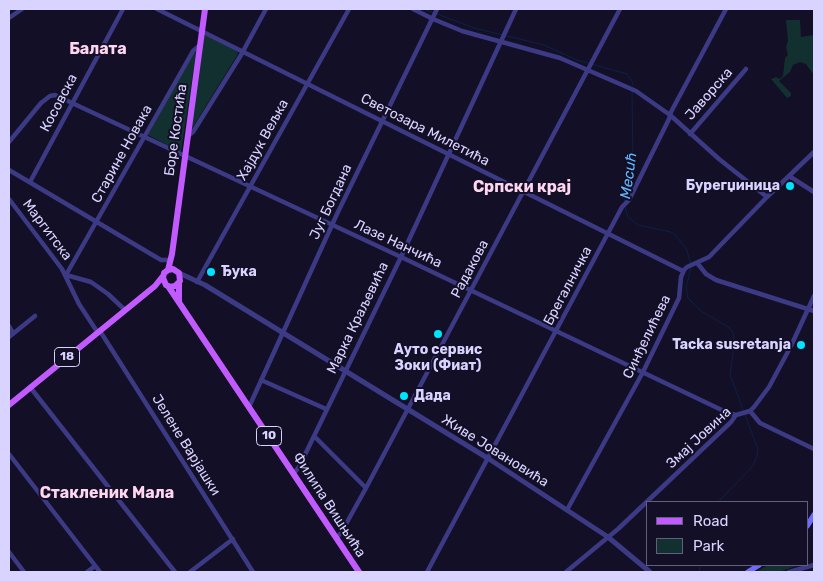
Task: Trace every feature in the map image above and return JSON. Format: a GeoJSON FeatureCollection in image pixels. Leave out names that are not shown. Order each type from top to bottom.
{"type":"FeatureCollection","features":[{"type":"Feature","properties":{"kind":"main road","name":"Боре Костића"},"geometry":{"type":"LineString","coordinates":[[166,272],[171,258],[205,9]]}},
{"type":"Feature","properties":{"kind":"main road","name":"Боре Костића"},"geometry":{"type":"LineString","coordinates":[[171,258],[179,277]]}},
{"type":"Feature","properties":{"kind":"main road"},"geometry":{"type":"LineString","coordinates":[[167,285],[163,280],[166,272],[173,269],[179,277],[179,302]]}},
{"type":"Feature","properties":{"kind":"main road","name":"18"},"geometry":{"type":"LineString","coordinates":[[9,405],[154,286],[166,272]]}},
{"type":"Feature","properties":{"kind":"main road"},"geometry":{"type":"LineString","coordinates":[[154,286],[175,286],[179,277]]}},
{"type":"Feature","properties":{"kind":"main road","name":"Филипа Вишњића"},"geometry":{"type":"LineString","coordinates":[[167,285],[359,572]]}},
{"type":"Feature","properties":{"kind":"street"},"geometry":{"type":"LineString","coordinates":[[9,18],[22,9]]}},
{"type":"Feature","properties":{"kind":"street","name":"Косовска"},"geometry":{"type":"LineString","coordinates":[[30,182],[123,9]]}},
{"type":"Feature","properties":{"kind":"street","name":"Светозара Милетића"},"geometry":{"type":"LineString","coordinates":[[157,9],[243,50],[683,271]]}},
{"type":"Feature","properties":{"kind":"street"},"geometry":{"type":"LineString","coordinates":[[187,137],[193,132],[266,9]]}},
{"type":"Feature","properties":{"kind":"street","name":"Хајдук Вељка"},"geometry":{"type":"LineString","coordinates":[[195,281],[349,9]]}},
{"type":"Feature","properties":{"kind":"street"},"geometry":{"type":"LineString","coordinates":[[413,9],[462,31],[502,40],[589,69],[636,91],[670,115],[767,198]]}},
{"type":"Feature","properties":{"kind":"street","name":"Југ Богдана"},"geometry":{"type":"LineString","coordinates":[[249,406],[332,226],[437,9]]}},
{"type":"Feature","properties":{"kind":"street","name":"Марка Краљевића"},"geometry":{"type":"LineString","coordinates":[[294,473],[401,257],[516,9]]}},
{"type":"Feature","properties":{"kind":"street","name":"Радакова"},"geometry":{"type":"LineString","coordinates":[[336,538],[341,533],[366,488],[620,9]]}},
{"type":"Feature","properties":{"kind":"street","name":"Брегалничка"},"geometry":{"type":"LineString","coordinates":[[427,572],[622,207],[629,200],[670,115],[726,9]]}},
{"type":"Feature","properties":{"kind":"street","name":"Старине Новака"},"geometry":{"type":"LineString","coordinates":[[66,275],[192,51],[200,44]]}},
{"type":"Feature","properties":{"kind":"street","name":"Јаворска"},"geometry":{"type":"LineString","coordinates":[[690,134],[746,69]]}},
{"type":"Feature","properties":{"kind":"street","name":"Лазе Нанчића"},"geometry":{"type":"LineString","coordinates":[[9,142],[41,103],[50,96],[55,95],[728,413],[738,415]]}},
{"type":"Feature","properties":{"kind":"street"},"geometry":{"type":"LineString","coordinates":[[683,271],[714,253],[814,152]]}},
{"type":"Feature","properties":{"kind":"street"},"geometry":{"type":"LineString","coordinates":[[9,170],[161,260],[166,272]]}},
{"type":"Feature","properties":{"kind":"street"},"geometry":{"type":"LineString","coordinates":[[790,176],[814,192]]}},
{"type":"Feature","properties":{"kind":"street","name":"Маргитска"},"geometry":{"type":"LineString","coordinates":[[10,203],[66,275],[79,304],[99,332]]}},
{"type":"Feature","properties":{"kind":"street"},"geometry":{"type":"LineString","coordinates":[[161,260],[171,258]]}},
{"type":"Feature","properties":{"kind":"street"},"geometry":{"type":"LineString","coordinates":[[696,264],[706,274],[716,280],[812,310]]}},
{"type":"Feature","properties":{"kind":"street","name":"Синђелићева"},"geometry":{"type":"LineString","coordinates":[[567,510],[643,372],[679,298],[683,271]]}},
{"type":"Feature","properties":{"kind":"street","name":"Маргитска"},"geometry":{"type":"LineString","coordinates":[[66,275],[94,283],[125,310]]}},
{"type":"Feature","properties":{"kind":"street"},"geometry":{"type":"LineString","coordinates":[[179,277],[195,281]]}},
{"type":"Feature","properties":{"kind":"street","name":"Живе Јовановића"},"geometry":{"type":"LineString","coordinates":[[195,281],[488,459],[608,537],[650,572]]}},
{"type":"Feature","properties":{"kind":"street","name":"Змај Јовина"},"geometry":{"type":"LineString","coordinates":[[647,501],[738,415],[748,411],[768,387],[812,310],[814,296]]}},
{"type":"Feature","properties":{"kind":"street"},"geometry":{"type":"LineString","coordinates":[[9,337],[35,316]]}},
{"type":"Feature","properties":{"kind":"street"},"geometry":{"type":"LineString","coordinates":[[9,326],[13,333]]}},
{"type":"Feature","properties":{"kind":"street","name":"Јелене Варјашки"},"geometry":{"type":"LineString","coordinates":[[99,332],[253,572]]}},
{"type":"Feature","properties":{"kind":"street"},"geometry":{"type":"LineString","coordinates":[[261,380],[326,409]]}},
{"type":"Feature","properties":{"kind":"street"},"geometry":{"type":"LineString","coordinates":[[30,387],[175,572]]}},
{"type":"Feature","properties":{"kind":"street"},"geometry":{"type":"LineString","coordinates":[[748,411],[760,423],[814,449]]}},
{"type":"Feature","properties":{"kind":"street"},"geometry":{"type":"LineString","coordinates":[[314,436],[366,488]]}},
{"type":"Feature","properties":{"kind":"street"},"geometry":{"type":"LineString","coordinates":[[9,454],[100,572]]}},
{"type":"Feature","properties":{"kind":"street","name":"Змај Јовина"},"geometry":{"type":"LineString","coordinates":[[566,572],[646,502]]}},
{"type":"Feature","properties":{"kind":"street"},"geometry":{"type":"LineString","coordinates":[[190,572],[233,539]]}},
{"type":"Feature","properties":{"kind":"street"},"geometry":{"type":"LineString","coordinates":[[9,552],[24,572]]}},
{"type":"Feature","properties":{"kind":"street"},"geometry":{"type":"LineString","coordinates":[[788,572],[814,565]]}},
{"type":"Feature","properties":{"kind":"street"},"geometry":{"type":"LineString","coordinates":[[87,572],[95,566]]}},
{"type":"Feature","properties":{"kind":"green space"},"geometry":{"type":"Polygon","coordinates":[[[786,20],[800,20],[801,37],[813,35],[814,48],[814,75],[806,64],[800,62],[793,65],[790,72],[779,81],[791,93],[791,96],[787,98],[771,79],[776,77],[780,79],[783,76],[785,58],[788,55],[786,47],[788,41],[786,20]]]}},
{"type":"Feature","properties":{"kind":"green space"},"geometry":{"type":"Polygon","coordinates":[[[204,36],[237,51],[238,54],[191,130],[204,36]]]}},
{"type":"Feature","properties":{"kind":"green space"},"geometry":{"type":"Polygon","coordinates":[[[193,52],[196,53],[181,152],[148,135],[193,52]]]}},
{"type":"Feature","properties":{"kind":"green space"},"geometry":{"type":"Polygon","coordinates":[[[766,566],[796,566],[779,572],[756,572],[766,566]]]}},
{"type":"Feature","properties":{"kind":"waterway","name":"Месић"},"geometry":{"type":"LineString","coordinates":[[424,9],[474,28],[503,35]]}},
{"type":"Feature","properties":{"kind":"waterway","name":"Месић"},"geometry":{"type":"LineString","coordinates":[[507,36],[544,45],[577,60],[627,74],[633,86]]}},
{"type":"Feature","properties":{"kind":"waterway","name":"Месић"},"geometry":{"type":"LineString","coordinates":[[624,203],[633,167],[632,90]]}},
{"type":"Feature","properties":{"kind":"waterway","name":"Месић"},"geometry":{"type":"LineString","coordinates":[[625,207],[628,217],[638,225],[671,232],[675,235],[686,248],[691,264]]}},
{"type":"Feature","properties":{"kind":"waterway","name":"Месић"},"geometry":{"type":"LineString","coordinates":[[691,268],[686,288],[688,298],[701,311],[733,332],[734,346],[730,375],[758,449],[757,457],[752,467],[719,501]]}},
{"type":"Feature","properties":{"kind":"waterway","name":"Месић"},"geometry":{"type":"LineString","coordinates":[[699,566],[700,572]]}},
{"type":"Feature","properties":{"kind":"place","name":"Бурегџиница"},"geometry":{"type":"Point","coordinates":[790,186]}},
{"type":"Feature","properties":{"kind":"place","name":"Ђука"},"geometry":{"type":"Point","coordinates":[211,272]}},
{"type":"Feature","properties":{"kind":"place","name":"Ауто сервис Зоки (Фиат)"},"geometry":{"type":"Point","coordinates":[438,334]}},
{"type":"Feature","properties":{"kind":"place","name":"Tacka susretanja"},"geometry":{"type":"Point","coordinates":[801,345]}},
{"type":"Feature","properties":{"kind":"place","name":"Дада"},"geometry":{"type":"Point","coordinates":[404,396]}},
{"type":"Feature","properties":{"kind":"district","name":"Балата"},"geometry":{"type":"Point","coordinates":[98,49]}},
{"type":"Feature","properties":{"kind":"district","name":"Српски крај"},"geometry":{"type":"Point","coordinates":[522,187]}},
{"type":"Feature","properties":{"kind":"district","name":"Стакленик Мала"},"geometry":{"type":"Point","coordinates":[107,493]}}]}
